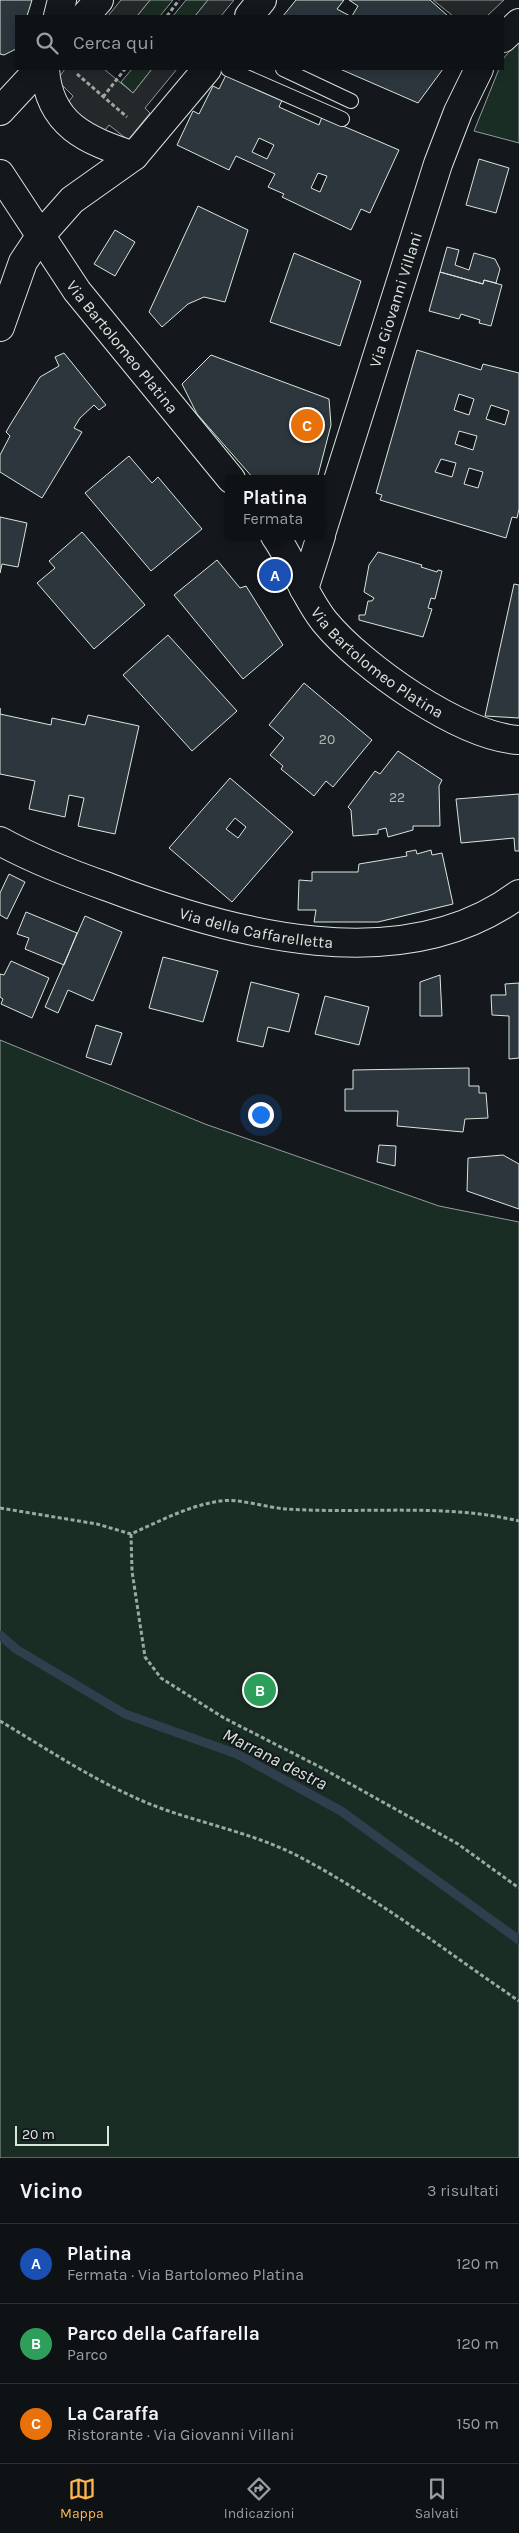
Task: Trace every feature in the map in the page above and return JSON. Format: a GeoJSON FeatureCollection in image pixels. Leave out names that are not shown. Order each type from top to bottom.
{"type":"FeatureCollection","features":[{"type":"Feature","properties":{"kind":"street"},"geometry":{"type":"LineString","coordinates":[[58,15],[62,0]]}},
{"type":"Feature","properties":{"kind":"street"},"geometry":{"type":"LineString","coordinates":[[86,15],[99,0]]}},
{"type":"Feature","properties":{"kind":"street"},"geometry":{"type":"LineString","coordinates":[[250,15],[262,0]]}},
{"type":"Feature","properties":{"kind":"street"},"geometry":{"type":"LineString","coordinates":[[504,37],[519,23]]}},
{"type":"Feature","properties":{"kind":"street"},"geometry":{"type":"LineString","coordinates":[[0,111],[38,70]]}},
{"type":"Feature","properties":{"kind":"street"},"geometry":{"type":"LineString","coordinates":[[45,70],[51,101],[61,117],[72,128],[88,138],[134,156]]}},
{"type":"Feature","properties":{"kind":"street"},"geometry":{"type":"LineString","coordinates":[[0,326],[12,263],[41,235],[72,200],[134,156],[206,70]]}},
{"type":"Feature","properties":{"kind":"street","name":"Via Giovanni Villani"},"geometry":{"type":"LineString","coordinates":[[325,522],[438,164],[458,112],[479,70]]}},
{"type":"Feature","properties":{"kind":"street","name":"Via Bartolomeo Platina"},"geometry":{"type":"LineString","coordinates":[[0,174],[77,291],[228,475]]}},
{"type":"Feature","properties":{"kind":"street","name":"Via Bartolomeo Platina"},"geometry":{"type":"LineString","coordinates":[[277,540],[320,616],[336,634],[374,667],[416,697],[469,728],[495,736],[519,740]]}},
{"type":"Feature","properties":{"kind":"street","name":"Via Giovanni Villani"},"geometry":{"type":"LineString","coordinates":[[304,588],[319,540]]}},
{"type":"Feature","properties":{"kind":"street","name":"Via della Caffarelletta"},"geometry":{"type":"LineString","coordinates":[[0,840],[42,862],[168,909],[244,929],[316,940],[371,943],[410,939],[482,918],[519,894]]}},
{"type":"Feature","properties":{"kind":"lane"},"geometry":{"type":"LineString","coordinates":[[230,70],[342,120]]}},
{"type":"Feature","properties":{"kind":"lane"},"geometry":{"type":"LineString","coordinates":[[285,70],[351,101]]}},
{"type":"Feature","properties":{"kind":"path"},"geometry":{"type":"LineString","coordinates":[[168,15],[179,0]]}},
{"type":"Feature","properties":{"kind":"path"},"geometry":{"type":"LineString","coordinates":[[71,70],[133,121]]}},
{"type":"Feature","properties":{"kind":"path"},"geometry":{"type":"LineString","coordinates":[[103,97],[124,70]]}},
{"type":"Feature","properties":{"kind":"path"},"geometry":{"type":"LineString","coordinates":[[0,1508],[97,1524],[131,1534],[188,1508],[222,1500],[287,1509],[392,1510],[498,1516],[519,1521]]}},
{"type":"Feature","properties":{"kind":"path"},"geometry":{"type":"LineString","coordinates":[[131,1534],[132,1571],[145,1656],[161,1678],[224,1718],[320,1767],[458,1844],[519,1888]]}},
{"type":"Feature","properties":{"kind":"path"},"geometry":{"type":"LineString","coordinates":[[0,1720],[114,1787],[162,1809],[253,1836],[297,1856],[354,1888],[519,2001]]}},
{"type":"Feature","properties":{"kind":"green space"},"geometry":{"type":"Polygon","coordinates":[[[150,0],[173,0],[161,15],[138,15],[150,0]]]}},
{"type":"Feature","properties":{"kind":"green space"},"geometry":{"type":"Polygon","coordinates":[[[186,0],[208,0],[196,15],[174,15],[186,0]]]}},
{"type":"Feature","properties":{"kind":"green space"},"geometry":{"type":"Polygon","coordinates":[[[519,39],[519,143],[474,131],[499,70],[504,70],[504,58],[519,39]]]}},
{"type":"Feature","properties":{"kind":"green space"},"geometry":{"type":"Polygon","coordinates":[[[131,70],[151,70],[133,93],[121,82],[131,70]]]}},
{"type":"Feature","properties":{"kind":"green space"},"geometry":{"type":"Polygon","coordinates":[[[0,1040],[205,1124],[439,1206],[519,1222],[519,2158],[0,2158],[0,1040]]]}},
{"type":"Feature","properties":{"kind":"shaded area"},"geometry":{"type":"Polygon","coordinates":[[[121,0],[150,0],[138,15],[109,15],[121,0]]]}},
{"type":"Feature","properties":{"kind":"shaded area"},"geometry":{"type":"Polygon","coordinates":[[[208,0],[234,0],[222,15],[196,15],[208,0]]]}},
{"type":"Feature","properties":{"kind":"shaded area"},"geometry":{"type":"Polygon","coordinates":[[[433,0],[504,0],[488,15],[452,15],[433,0]]]}},
{"type":"Feature","properties":{"kind":"shaded area"},"geometry":{"type":"Polygon","coordinates":[[[64,70],[105,70],[133,93],[151,70],[176,70],[145,108],[150,113],[128,140],[109,125],[103,133],[66,105],[73,96],[57,80],[64,70]]]}},
{"type":"Feature","properties":{"kind":"building"},"geometry":{"type":"Polygon","coordinates":[[[0,0],[32,0],[27,15],[15,15],[15,50],[4,55],[0,54],[0,0]]]}},
{"type":"Feature","properties":{"kind":"building"},"geometry":{"type":"Polygon","coordinates":[[[296,0],[344,0],[337,9],[348,15],[284,15],[296,0]]]}},
{"type":"Feature","properties":{"kind":"building"},"geometry":{"type":"Polygon","coordinates":[[[349,0],[430,0],[447,15],[353,15],[358,6],[349,0]]]}},
{"type":"Feature","properties":{"kind":"building"},"geometry":{"type":"Polygon","coordinates":[[[342,70],[442,70],[418,103],[342,70]]]}},
{"type":"Feature","properties":{"kind":"building"},"geometry":{"type":"Polygon","coordinates":[[[227,73],[283,98],[279,107],[319,125],[322,117],[399,150],[370,213],[361,209],[351,230],[282,197],[284,194],[268,187],[275,174],[236,156],[229,170],[177,145],[193,111],[199,114],[213,86],[219,89],[227,73]],[[259,138],[252,152],[267,159],[274,145],[259,138]],[[318,173],[311,188],[320,192],[327,176],[318,173]]]}},
{"type":"Feature","properties":{"kind":"building"},"geometry":{"type":"Polygon","coordinates":[[[479,159],[509,168],[496,213],[466,205],[479,159]]]}},
{"type":"Feature","properties":{"kind":"building"},"geometry":{"type":"Polygon","coordinates":[[[198,206],[248,230],[225,302],[204,297],[188,304],[162,327],[149,312],[198,206]]]}},
{"type":"Feature","properties":{"kind":"building"},"geometry":{"type":"Polygon","coordinates":[[[115,230],[135,242],[115,276],[94,264],[115,230]]]}},
{"type":"Feature","properties":{"kind":"building"},"geometry":{"type":"Polygon","coordinates":[[[447,247],[459,250],[455,265],[469,270],[474,253],[495,259],[500,269],[496,283],[484,280],[483,284],[440,272],[447,247]]]}},
{"type":"Feature","properties":{"kind":"building"},"geometry":{"type":"Polygon","coordinates":[[[294,253],[361,281],[340,346],[270,322],[294,253]]]}},
{"type":"Feature","properties":{"kind":"building"},"geometry":{"type":"Polygon","coordinates":[[[440,272],[483,284],[484,280],[502,285],[491,326],[479,323],[480,320],[461,314],[459,319],[429,311],[440,272]]]}},
{"type":"Feature","properties":{"kind":"building"},"geometry":{"type":"Polygon","coordinates":[[[417,350],[481,370],[483,364],[519,373],[519,509],[517,518],[512,517],[506,538],[380,500],[382,495],[376,493],[417,350]],[[459,394],[454,410],[469,415],[474,399],[459,394]],[[491,405],[486,419],[505,425],[509,411],[491,405]],[[459,431],[455,444],[473,450],[477,436],[459,431]],[[441,459],[435,472],[452,477],[456,463],[441,459]],[[469,468],[464,484],[478,488],[483,472],[469,468]]]}},
{"type":"Feature","properties":{"kind":"building"},"geometry":{"type":"Polygon","coordinates":[[[64,353],[106,405],[99,410],[94,405],[80,418],[74,428],[82,432],[42,498],[0,472],[0,455],[10,436],[6,432],[40,377],[59,366],[55,357],[64,353]]]}},
{"type":"Feature","properties":{"kind":"building"},"geometry":{"type":"Polygon","coordinates":[[[211,355],[329,399],[331,425],[318,475],[250,475],[197,414],[182,384],[211,355]]]}},
{"type":"Feature","properties":{"kind":"building"},"geometry":{"type":"Polygon","coordinates":[[[129,456],[152,483],[158,477],[202,529],[151,571],[85,493],[129,456]]]}},
{"type":"Feature","properties":{"kind":"building"},"geometry":{"type":"Polygon","coordinates":[[[0,517],[27,523],[18,567],[2,564],[0,573],[0,517]]]}},
{"type":"Feature","properties":{"kind":"building"},"geometry":{"type":"Polygon","coordinates":[[[82,532],[145,605],[94,649],[37,583],[55,568],[49,561],[82,532]]]}},
{"type":"Feature","properties":{"kind":"building"},"geometry":{"type":"Polygon","coordinates":[[[378,552],[422,565],[421,567],[437,572],[438,570],[442,571],[435,599],[431,598],[428,608],[432,609],[423,637],[359,620],[359,615],[365,615],[368,601],[372,601],[374,598],[364,592],[369,565],[378,552]]]}},
{"type":"Feature","properties":{"kind":"building"},"geometry":{"type":"Polygon","coordinates":[[[217,560],[240,588],[246,586],[283,645],[243,679],[174,595],[217,560]]]}},
{"type":"Feature","properties":{"kind":"building"},"geometry":{"type":"Polygon","coordinates":[[[514,584],[519,585],[519,718],[485,716],[514,584]]]}},
{"type":"Feature","properties":{"kind":"building"},"geometry":{"type":"Polygon","coordinates":[[[168,635],[237,711],[192,751],[123,675],[168,635]]]}},
{"type":"Feature","properties":{"kind":"building"},"geometry":{"type":"Polygon","coordinates":[[[304,683],[372,740],[333,787],[326,781],[314,796],[281,769],[283,766],[270,755],[284,738],[269,725],[304,683]]]}},
{"type":"Feature","properties":{"kind":"building"},"geometry":{"type":"Polygon","coordinates":[[[0,714],[51,725],[52,718],[85,725],[88,715],[139,726],[115,834],[78,826],[84,798],[69,795],[65,817],[29,809],[35,781],[0,774],[0,714]]]}},
{"type":"Feature","properties":{"kind":"building"},"geometry":{"type":"Polygon","coordinates":[[[398,751],[442,780],[439,786],[440,826],[413,826],[413,830],[388,837],[386,828],[378,830],[378,834],[353,836],[351,810],[348,807],[375,771],[380,774],[398,751]]]}},
{"type":"Feature","properties":{"kind":"building"},"geometry":{"type":"Polygon","coordinates":[[[230,778],[293,832],[232,902],[169,848],[230,778]],[[235,818],[226,829],[238,838],[246,827],[235,818]]]}},
{"type":"Feature","properties":{"kind":"building"},"geometry":{"type":"Polygon","coordinates":[[[519,794],[519,851],[515,851],[514,838],[461,843],[456,799],[519,794]]]}},
{"type":"Feature","properties":{"kind":"building"},"geometry":{"type":"Polygon","coordinates":[[[416,850],[417,854],[431,850],[432,855],[442,853],[453,904],[378,922],[314,922],[316,910],[298,910],[299,880],[312,881],[312,872],[358,872],[359,864],[407,856],[406,852],[416,850]]]}},
{"type":"Feature","properties":{"kind":"building"},"geometry":{"type":"Polygon","coordinates":[[[9,874],[25,882],[7,919],[0,915],[0,893],[9,874]]]}},
{"type":"Feature","properties":{"kind":"building"},"geometry":{"type":"Polygon","coordinates":[[[26,912],[77,933],[64,965],[25,949],[29,938],[17,934],[26,912]]]}},
{"type":"Feature","properties":{"kind":"building"},"geometry":{"type":"Polygon","coordinates":[[[85,916],[122,932],[93,1001],[68,990],[58,1013],[45,1007],[85,916]]]}},
{"type":"Feature","properties":{"kind":"building"},"geometry":{"type":"Polygon","coordinates":[[[163,957],[218,971],[203,1022],[149,1008],[163,957]]]}},
{"type":"Feature","properties":{"kind":"building"},"geometry":{"type":"Polygon","coordinates":[[[11,961],[49,978],[32,1018],[1,1004],[3,999],[0,997],[0,974],[4,975],[11,961]]]}},
{"type":"Feature","properties":{"kind":"building"},"geometry":{"type":"Polygon","coordinates":[[[440,975],[442,1016],[420,1016],[420,982],[440,975]]]}},
{"type":"Feature","properties":{"kind":"building"},"geometry":{"type":"Polygon","coordinates":[[[251,982],[299,994],[289,1032],[268,1027],[263,1047],[237,1041],[251,982]]]}},
{"type":"Feature","properties":{"kind":"building"},"geometry":{"type":"Polygon","coordinates":[[[519,983],[519,1058],[509,1059],[509,1016],[492,1015],[491,995],[506,995],[505,984],[519,983]]]}},
{"type":"Feature","properties":{"kind":"building"},"geometry":{"type":"Polygon","coordinates":[[[325,996],[369,1007],[359,1045],[315,1034],[325,996]]]}},
{"type":"Feature","properties":{"kind":"building"},"geometry":{"type":"Polygon","coordinates":[[[96,1025],[122,1033],[111,1065],[86,1057],[96,1025]]]}},
{"type":"Feature","properties":{"kind":"building"},"geometry":{"type":"Polygon","coordinates":[[[469,1068],[469,1086],[479,1086],[479,1093],[486,1093],[488,1118],[465,1119],[463,1132],[397,1126],[398,1111],[345,1111],[345,1089],[353,1089],[353,1070],[469,1068]]]}},
{"type":"Feature","properties":{"kind":"building"},"geometry":{"type":"Polygon","coordinates":[[[379,1145],[396,1146],[395,1166],[377,1162],[379,1145]]]}},
{"type":"Feature","properties":{"kind":"building"},"geometry":{"type":"Polygon","coordinates":[[[503,1155],[519,1164],[519,1209],[467,1191],[468,1158],[503,1155]]]}},
{"type":"Feature","properties":{"kind":"waterway","name":"Marrana destra"},"geometry":{"type":"LineString","coordinates":[[0,1635],[16,1649],[125,1714],[237,1754],[341,1811],[519,1940]]}},
{"type":"Feature","properties":{"kind":"place","name":"La Caraffa"},"geometry":{"type":"Point","coordinates":[307,425]}},
{"type":"Feature","properties":{"kind":"place","name":"Platina"},"geometry":{"type":"Point","coordinates":[275,575]}},
{"type":"Feature","properties":{"kind":"place","name":"Parco della Caffarella"},"geometry":{"type":"Point","coordinates":[260,1690]}}]}
